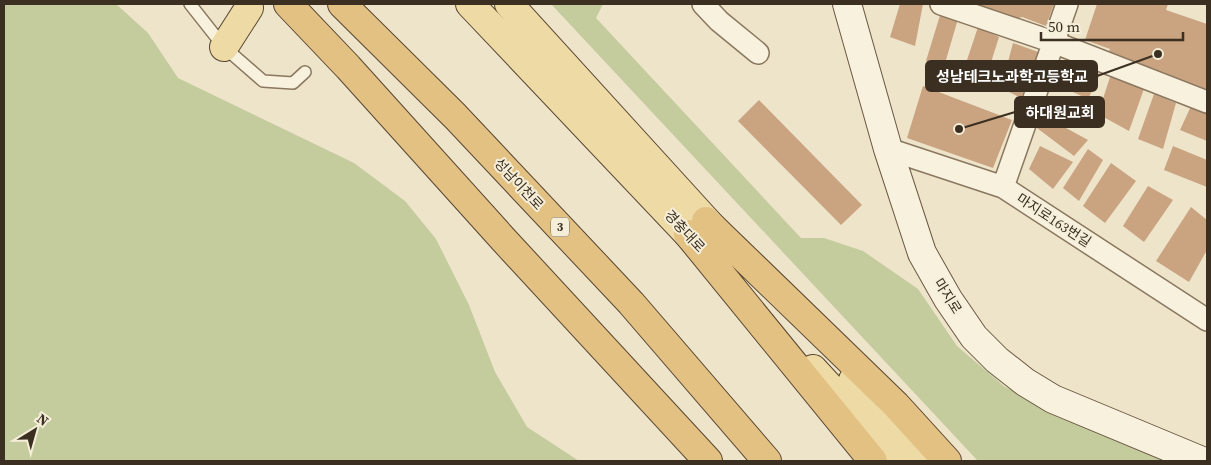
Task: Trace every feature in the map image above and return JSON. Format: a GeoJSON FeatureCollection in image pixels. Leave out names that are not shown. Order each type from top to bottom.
{"type":"FeatureCollection","features":[{"type":"Feature","properties":{"kind":"highway"},"geometry":{"type":"LineString","coordinates":[[288,4],[348,67],[496,232],[708,461]]}},
{"type":"Feature","properties":{"kind":"highway","name":"성남이천로"},"geometry":{"type":"LineString","coordinates":[[342,4],[455,116],[631,303],[767,461]]}},
{"type":"Feature","properties":{"kind":"highway"},"geometry":{"type":"LineString","coordinates":[[697,227],[873,461]]}},
{"type":"Feature","properties":{"kind":"highway"},"geometry":{"type":"LineString","coordinates":[[697,227],[896,405],[946,461]]}},
{"type":"Feature","properties":{"kind":"main road"},"geometry":{"type":"LineString","coordinates":[[454,4],[515,53]]}},
{"type":"Feature","properties":{"kind":"main road","name":"경충대로"},"geometry":{"type":"LineString","coordinates":[[470,4],[515,53],[697,227],[928,461]]}},
{"type":"Feature","properties":{"kind":"main road","name":"경충대로"},"geometry":{"type":"LineString","coordinates":[[509,4],[898,461]]}},
{"type":"Feature","properties":{"kind":"main road","name":"마지로"},"geometry":{"type":"LineString","coordinates":[[847,4],[888,149],[922,253],[948,299],[974,337],[997,360],[1025,382],[1053,399],[1202,461]]}},
{"type":"Feature","properties":{"kind":"main road"},"geometry":{"type":"LineString","coordinates":[[224,46],[249,8]]}},
{"type":"Feature","properties":{"kind":"street"},"geometry":{"type":"LineString","coordinates":[[703,4],[719,21],[758,52]]}},
{"type":"Feature","properties":{"kind":"street"},"geometry":{"type":"LineString","coordinates":[[942,4],[1053,42],[1207,102]]}},
{"type":"Feature","properties":{"kind":"street"},"geometry":{"type":"LineString","coordinates":[[1004,187],[1067,4]]}},
{"type":"Feature","properties":{"kind":"street","name":"마지로163번길"},"geometry":{"type":"LineString","coordinates":[[888,149],[1004,187],[1207,320]]}},
{"type":"Feature","properties":{"kind":"lane"},"geometry":{"type":"LineString","coordinates":[[190,4],[224,46],[263,81],[293,83],[305,72]]}},
{"type":"Feature","properties":{"kind":"green space"},"geometry":{"type":"Polygon","coordinates":[[[4,4],[116,4],[148,33],[178,78],[354,163],[405,201],[436,239],[469,305],[495,372],[527,427],[579,461],[4,461],[4,4]]]}},
{"type":"Feature","properties":{"kind":"green space"},"geometry":{"type":"Polygon","coordinates":[[[551,4],[603,4],[596,18],[801,238],[824,238],[863,251],[918,289],[957,346],[1005,387],[1164,461],[978,461],[551,4]]]}},
{"type":"Feature","properties":{"kind":"building"},"geometry":{"type":"Polygon","coordinates":[[[900,4],[923,4],[915,46],[890,37],[900,4]]]}},
{"type":"Feature","properties":{"kind":"building"},"geometry":{"type":"Polygon","coordinates":[[[973,4],[1054,4],[1046,26],[1022,17],[1015,19],[973,4]]]}},
{"type":"Feature","properties":{"kind":"building"},"geometry":{"type":"Polygon","coordinates":[[[1097,4],[1168,4],[1166,10],[1207,24],[1207,94],[1106,59],[1110,49],[1085,40],[1097,4]]]}},
{"type":"Feature","properties":{"kind":"building"},"geometry":{"type":"Polygon","coordinates":[[[941,12],[958,19],[943,70],[926,61],[941,12]]]}},
{"type":"Feature","properties":{"kind":"building"},"geometry":{"type":"Polygon","coordinates":[[[978,27],[999,37],[987,75],[965,66],[978,27]]]}},
{"type":"Feature","properties":{"kind":"building"},"geometry":{"type":"Polygon","coordinates":[[[1013,43],[1041,53],[1021,98],[1001,88],[1013,43]]]}},
{"type":"Feature","properties":{"kind":"building"},"geometry":{"type":"Polygon","coordinates":[[[1067,60],[1100,74],[1088,99],[1062,87],[1067,60]]]}},
{"type":"Feature","properties":{"kind":"building"},"geometry":{"type":"Polygon","coordinates":[[[1112,71],[1145,86],[1129,131],[1098,114],[1112,71]]]}},
{"type":"Feature","properties":{"kind":"building"},"geometry":{"type":"Polygon","coordinates":[[[923,86],[1012,120],[993,168],[907,138],[923,86]]]}},
{"type":"Feature","properties":{"kind":"building"},"geometry":{"type":"Polygon","coordinates":[[[1154,94],[1176,103],[1163,149],[1138,139],[1154,94]]]}},
{"type":"Feature","properties":{"kind":"building"},"geometry":{"type":"Polygon","coordinates":[[[759,100],[862,205],[841,225],[738,121],[759,100]]]}},
{"type":"Feature","properties":{"kind":"building"},"geometry":{"type":"Polygon","coordinates":[[[1192,104],[1207,111],[1207,141],[1180,130],[1192,104]]]}},
{"type":"Feature","properties":{"kind":"building"},"geometry":{"type":"Polygon","coordinates":[[[1046,117],[1088,140],[1074,156],[1037,128],[1046,117]]]}},
{"type":"Feature","properties":{"kind":"building"},"geometry":{"type":"Polygon","coordinates":[[[1040,146],[1073,162],[1053,189],[1029,169],[1040,146]]]}},
{"type":"Feature","properties":{"kind":"building"},"geometry":{"type":"Polygon","coordinates":[[[1173,146],[1207,160],[1207,187],[1164,170],[1173,146]]]}},
{"type":"Feature","properties":{"kind":"building"},"geometry":{"type":"Polygon","coordinates":[[[1088,149],[1103,160],[1079,201],[1063,188],[1088,149]]]}},
{"type":"Feature","properties":{"kind":"building"},"geometry":{"type":"Polygon","coordinates":[[[1111,163],[1136,181],[1105,223],[1083,206],[1111,163]]]}},
{"type":"Feature","properties":{"kind":"building"},"geometry":{"type":"Polygon","coordinates":[[[1148,186],[1173,200],[1144,242],[1123,226],[1148,186]]]}},
{"type":"Feature","properties":{"kind":"building"},"geometry":{"type":"Polygon","coordinates":[[[1191,207],[1207,220],[1207,250],[1189,282],[1156,261],[1191,207]]]}},
{"type":"Feature","properties":{"kind":"place","name":"성남테크노과학고등학교"},"geometry":{"type":"Point","coordinates":[1158,54]}},
{"type":"Feature","properties":{"kind":"place","name":"하대원교회"},"geometry":{"type":"Point","coordinates":[959,129]}}]}
